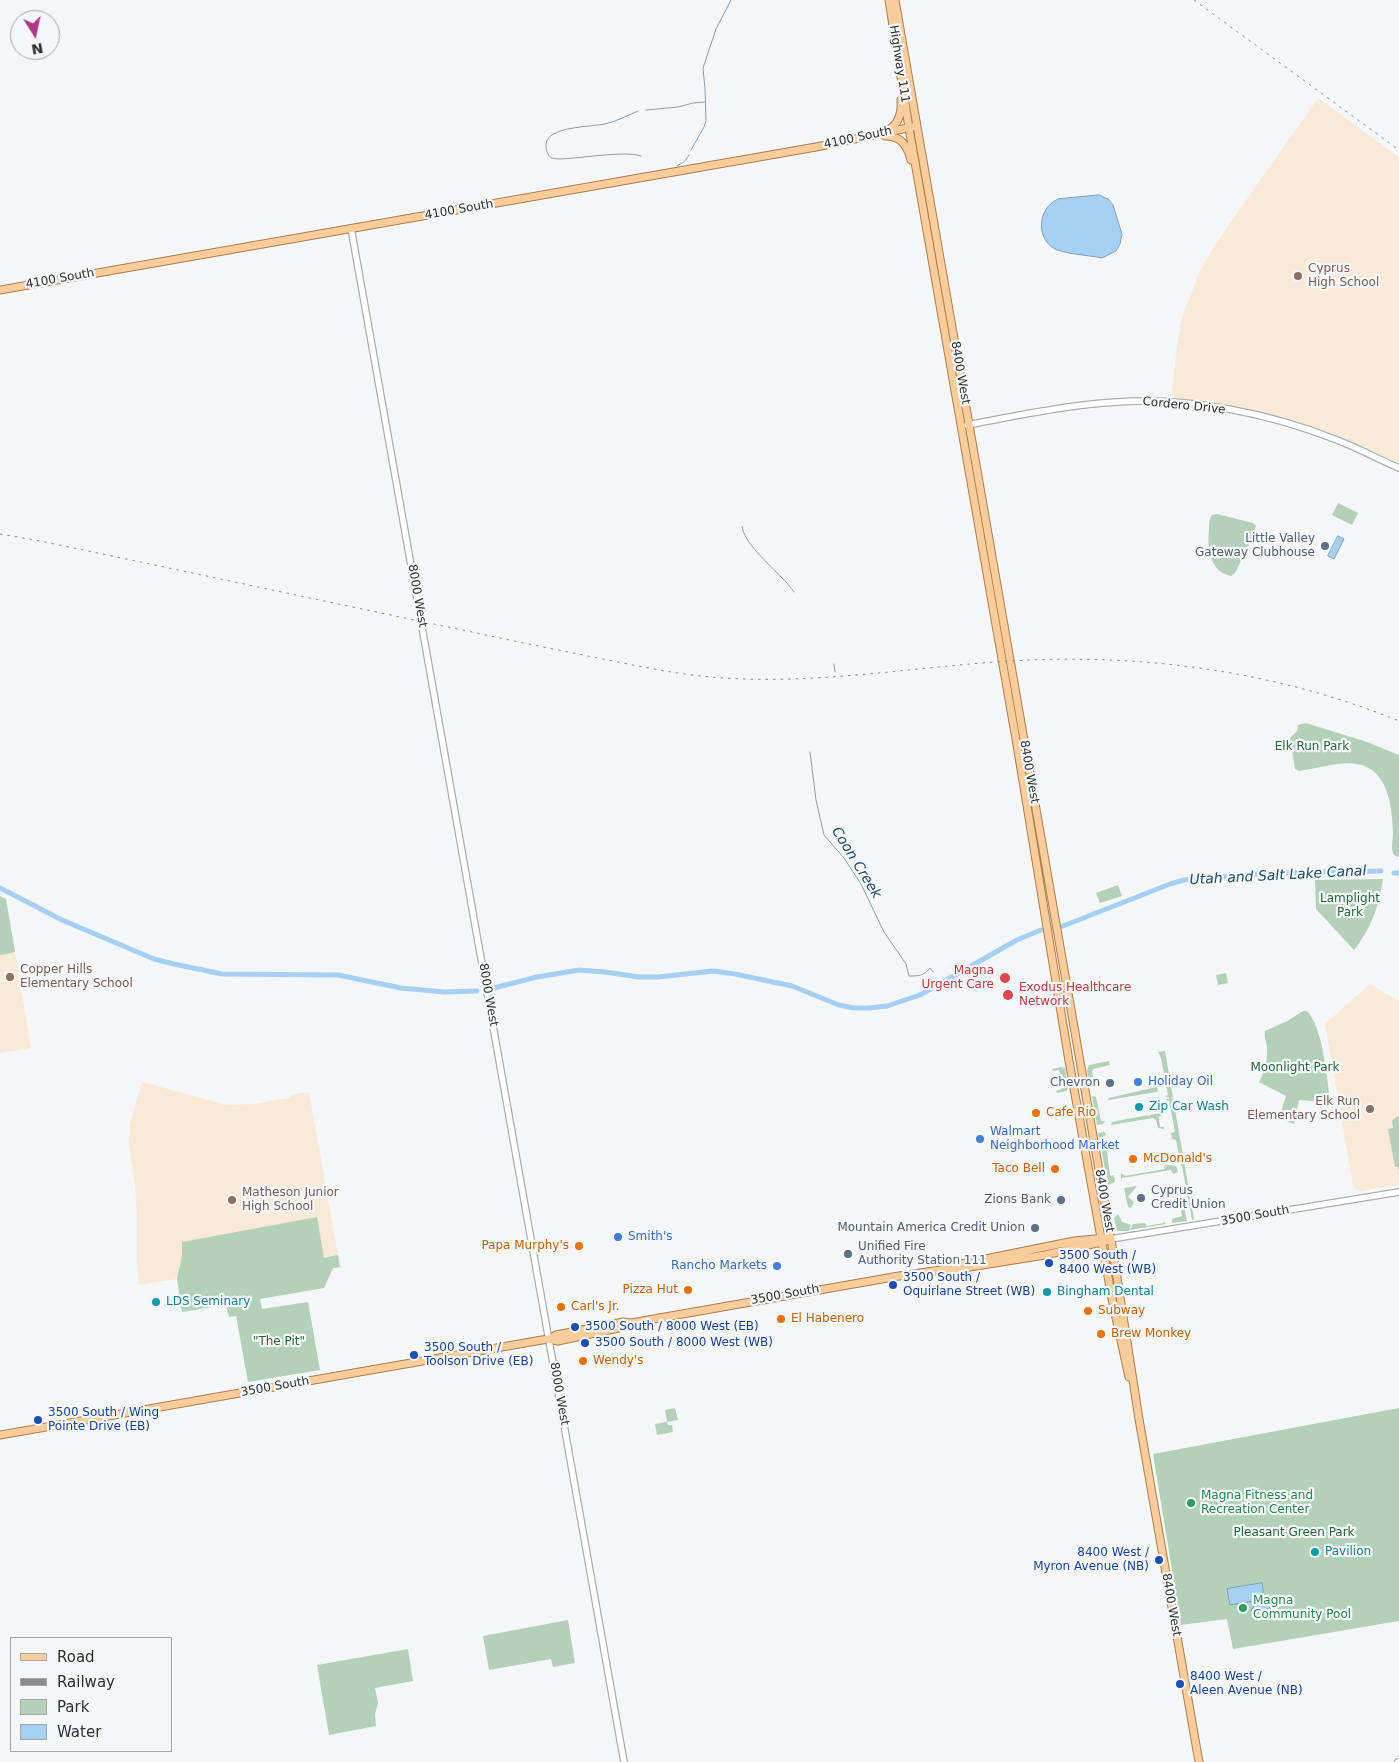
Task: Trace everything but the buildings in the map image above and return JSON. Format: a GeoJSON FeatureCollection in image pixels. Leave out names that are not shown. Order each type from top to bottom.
{"type":"FeatureCollection","features":[{"type":"Feature","properties":{"kind":"main road","name":"Highway 111"},"geometry":{"type":"LineString","coordinates":[[888,0],[909,128]]}},
{"type":"Feature","properties":{"kind":"main road"},"geometry":{"type":"LineString","coordinates":[[874,135],[892,128],[899,118],[901,110],[888,0]]}},
{"type":"Feature","properties":{"kind":"main road","name":"Highway 111"},"geometry":{"type":"LineString","coordinates":[[895,0],[917,126]]}},
{"type":"Feature","properties":{"kind":"main road","name":"4100 South"},"geometry":{"type":"LineString","coordinates":[[0,290],[806,149],[917,126]]}},
{"type":"Feature","properties":{"kind":"main road","name":"8400 West"},"geometry":{"type":"LineString","coordinates":[[917,126],[1060,1009],[1117,1323],[1139,1418]]}},
{"type":"Feature","properties":{"kind":"main road","name":"8400 West"},"geometry":{"type":"LineString","coordinates":[[909,128],[965,426],[1110,1239],[1199,1762]]}},
{"type":"Feature","properties":{"kind":"main road"},"geometry":{"type":"LineString","coordinates":[[874,135],[893,137],[899,139],[905,145],[909,152],[922,199]]}},
{"type":"Feature","properties":{"kind":"main road","name":"3500 South"},"geometry":{"type":"LineString","coordinates":[[0,1435],[549,1339],[556,1335],[622,1322],[631,1323],[941,1270],[950,1266],[1074,1242],[1110,1239]]}},
{"type":"Feature","properties":{"kind":"street","name":"8000 West"},"geometry":{"type":"LineString","coordinates":[[351,228],[624,1762]]}},
{"type":"Feature","properties":{"kind":"street","name":"Cordero Drive"},"geometry":{"type":"LineString","coordinates":[[965,426],[1105,402],[1145,401],[1177,403],[1234,411],[1306,429],[1353,447],[1399,468]]}},
{"type":"Feature","properties":{"kind":"street","name":"3500 South"},"geometry":{"type":"LineString","coordinates":[[1110,1239],[1399,1192]]}},
{"type":"Feature","properties":{"kind":"shaded area","name":"Cyprus High School"},"geometry":{"type":"Polygon","coordinates":[[[1318,98],[1399,157],[1399,463],[1346,439],[1296,421],[1239,407],[1177,398],[1172,394],[1182,317],[1200,271],[1214,246],[1318,98]]]}},
{"type":"Feature","properties":{"kind":"shaded area","name":"Copper Hills Elementary School"},"geometry":{"type":"Polygon","coordinates":[[[0,896],[6,899],[31,1048],[0,1053],[0,896]]]}},
{"type":"Feature","properties":{"kind":"shaded area","name":"Elk Run Elementary School"},"geometry":{"type":"Polygon","coordinates":[[[1370,984],[1399,1001],[1399,1185],[1361,1191],[1355,1189],[1353,1185],[1325,1024],[1370,984]]]}},
{"type":"Feature","properties":{"kind":"shaded area","name":"Matheson Junior High School"},"geometry":{"type":"Polygon","coordinates":[[[142,1082],[227,1105],[253,1104],[290,1098],[290,1095],[309,1092],[340,1267],[333,1268],[324,1288],[258,1293],[182,1307],[177,1279],[139,1285],[135,1184],[129,1144],[130,1124],[142,1082]]]}},
{"type":"Feature","properties":{"kind":"green space"},"geometry":{"type":"Polygon","coordinates":[[[1338,503],[1358,513],[1352,525],[1332,515],[1338,503]]]}},
{"type":"Feature","properties":{"kind":"green space"},"geometry":{"type":"Polygon","coordinates":[[[1217,514],[1253,523],[1256,526],[1253,537],[1235,573],[1231,576],[1218,570],[1211,558],[1209,544],[1210,520],[1212,515],[1217,514]]]}},
{"type":"Feature","properties":{"kind":"green space","name":"Elk Run Park"},"geometry":{"type":"Polygon","coordinates":[[[1306,723],[1367,742],[1399,755],[1399,857],[1393,854],[1392,851],[1393,833],[1387,791],[1376,773],[1368,767],[1350,763],[1299,771],[1295,769],[1290,738],[1297,731],[1298,725],[1306,723]]]}},
{"type":"Feature","properties":{"kind":"green space","name":"Lamplight Park"},"geometry":{"type":"Polygon","coordinates":[[[1383,879],[1373,917],[1365,934],[1354,950],[1316,909],[1315,880],[1383,879]]]}},
{"type":"Feature","properties":{"kind":"green space"},"geometry":{"type":"Polygon","coordinates":[[[1118,885],[1122,896],[1100,903],[1096,893],[1118,885]]]}},
{"type":"Feature","properties":{"kind":"green space"},"geometry":{"type":"Polygon","coordinates":[[[0,896],[6,899],[15,952],[0,955],[0,896]]]}},
{"type":"Feature","properties":{"kind":"green space"},"geometry":{"type":"Polygon","coordinates":[[[1226,973],[1228,983],[1218,985],[1216,975],[1226,973]]]}},
{"type":"Feature","properties":{"kind":"green space","name":"Moonlight Park"},"geometry":{"type":"Polygon","coordinates":[[[1303,1011],[1307,1011],[1317,1028],[1323,1052],[1330,1098],[1312,1101],[1299,1100],[1294,1124],[1279,1118],[1286,1096],[1259,1082],[1267,1056],[1265,1031],[1303,1011]]]}},
{"type":"Feature","properties":{"kind":"green space"},"geometry":{"type":"Polygon","coordinates":[[[1165,1051],[1173,1097],[1170,1098],[1165,1097],[1168,1095],[1161,1058],[1158,1052],[1165,1051]]]}},
{"type":"Feature","properties":{"kind":"green space"},"geometry":{"type":"Polygon","coordinates":[[[1109,1061],[1110,1065],[1093,1069],[1094,1081],[1089,1082],[1087,1071],[1089,1065],[1109,1061]]]}},
{"type":"Feature","properties":{"kind":"green space"},"geometry":{"type":"Polygon","coordinates":[[[1065,1068],[1068,1089],[1057,1093],[1056,1091],[1062,1089],[1059,1070],[1053,1071],[1052,1069],[1065,1068]]]}},
{"type":"Feature","properties":{"kind":"green space"},"geometry":{"type":"Polygon","coordinates":[[[1156,1087],[1158,1089],[1157,1092],[1108,1100],[1109,1098],[1156,1087]]]}},
{"type":"Feature","properties":{"kind":"green space"},"geometry":{"type":"Polygon","coordinates":[[[1092,1096],[1096,1097],[1101,1121],[1105,1121],[1103,1124],[1097,1125],[1092,1096]]]}},
{"type":"Feature","properties":{"kind":"green space"},"geometry":{"type":"Polygon","coordinates":[[[1173,1098],[1194,1219],[1192,1220],[1182,1166],[1175,1159],[1179,1156],[1176,1140],[1172,1139],[1171,1133],[1175,1132],[1169,1101],[1165,1100],[1173,1098]]]}},
{"type":"Feature","properties":{"kind":"green space"},"geometry":{"type":"Polygon","coordinates":[[[1161,1113],[1163,1115],[1159,1117],[1160,1127],[1164,1127],[1164,1129],[1158,1128],[1156,1120],[1153,1118],[1111,1125],[1112,1122],[1148,1115],[1149,1117],[1150,1115],[1161,1113]]]}},
{"type":"Feature","properties":{"kind":"green space"},"geometry":{"type":"Polygon","coordinates":[[[1399,1117],[1399,1170],[1398,1167],[1395,1167],[1388,1129],[1393,1128],[1392,1121],[1399,1117]]]}},
{"type":"Feature","properties":{"kind":"green space"},"geometry":{"type":"Polygon","coordinates":[[[1105,1132],[1106,1135],[1103,1136],[1105,1147],[1110,1149],[1107,1152],[1110,1176],[1114,1175],[1115,1182],[1108,1185],[1098,1133],[1105,1132]]]}},
{"type":"Feature","properties":{"kind":"green space"},"geometry":{"type":"Polygon","coordinates":[[[1164,1166],[1176,1166],[1178,1172],[1173,1174],[1171,1170],[1122,1178],[1121,1182],[1121,1173],[1125,1176],[1165,1169],[1164,1166]]]}},
{"type":"Feature","properties":{"kind":"green space"},"geometry":{"type":"Polygon","coordinates":[[[1137,1186],[1128,1197],[1134,1202],[1131,1208],[1128,1207],[1124,1188],[1137,1186]]]}},
{"type":"Feature","properties":{"kind":"green space"},"geometry":{"type":"Polygon","coordinates":[[[1181,1192],[1187,1221],[1172,1223],[1172,1219],[1182,1216],[1178,1194],[1174,1194],[1181,1192]]]}},
{"type":"Feature","properties":{"kind":"green space"},"geometry":{"type":"Polygon","coordinates":[[[1118,1214],[1122,1222],[1131,1225],[1129,1231],[1117,1231],[1114,1218],[1118,1214]]]}},
{"type":"Feature","properties":{"kind":"green space","name":"\"The Pit\""},"geometry":{"type":"Polygon","coordinates":[[[317,1217],[324,1258],[338,1255],[340,1267],[333,1268],[324,1288],[260,1299],[262,1309],[308,1302],[320,1370],[248,1382],[236,1316],[229,1317],[226,1305],[182,1312],[177,1279],[182,1256],[182,1242],[317,1217]]]}},
{"type":"Feature","properties":{"kind":"green space"},"geometry":{"type":"Polygon","coordinates":[[[1163,1220],[1166,1224],[1130,1230],[1133,1224],[1145,1223],[1147,1226],[1164,1223],[1163,1220]]]}},
{"type":"Feature","properties":{"kind":"green space"},"geometry":{"type":"Polygon","coordinates":[[[675,1408],[678,1420],[667,1422],[665,1410],[675,1408]]]}},
{"type":"Feature","properties":{"kind":"green space","name":"Pleasant Green Park"},"geometry":{"type":"Polygon","coordinates":[[[1399,1408],[1399,1621],[1233,1649],[1227,1619],[1181,1625],[1153,1454],[1399,1408]]]}},
{"type":"Feature","properties":{"kind":"green space"},"geometry":{"type":"Polygon","coordinates":[[[667,1422],[668,1425],[672,1425],[673,1432],[657,1435],[655,1424],[667,1422]]]}},
{"type":"Feature","properties":{"kind":"green space"},"geometry":{"type":"Polygon","coordinates":[[[568,1620],[575,1663],[553,1667],[551,1659],[489,1670],[483,1636],[568,1620]]]}},
{"type":"Feature","properties":{"kind":"green space"},"geometry":{"type":"Polygon","coordinates":[[[408,1649],[413,1681],[375,1688],[378,1703],[375,1714],[376,1726],[329,1735],[317,1665],[408,1649]]]}},
{"type":"Feature","properties":{"kind":"water"},"geometry":{"type":"Polygon","coordinates":[[[1099,195],[1108,199],[1113,205],[1122,234],[1116,251],[1102,258],[1057,250],[1050,246],[1042,233],[1041,225],[1042,217],[1051,204],[1058,199],[1099,195]]]}},
{"type":"Feature","properties":{"kind":"water"},"geometry":{"type":"Polygon","coordinates":[[[1338,536],[1344,539],[1334,559],[1328,556],[1338,536]]]}},
{"type":"Feature","properties":{"kind":"water"},"geometry":{"type":"Polygon","coordinates":[[[1262,1583],[1265,1601],[1271,1606],[1267,1610],[1257,1612],[1251,1610],[1256,1603],[1255,1601],[1230,1605],[1227,1589],[1262,1583]]]}},
{"type":"Feature","properties":{"kind":"waterway","name":"Coon Creek"},"geometry":{"type":"LineString","coordinates":[[691,150],[706,121],[703,68],[716,29],[731,0]]}},
{"type":"Feature","properties":{"kind":"waterway","name":"Coon Creek"},"geometry":{"type":"LineString","coordinates":[[646,110],[705,102]]}},
{"type":"Feature","properties":{"kind":"waterway","name":"Coon Creek"},"geometry":{"type":"LineString","coordinates":[[638,111],[605,124],[571,128],[554,134],[549,138],[546,146],[551,158],[558,159],[614,154],[641,156]]}},
{"type":"Feature","properties":{"kind":"waterway","name":"Coon Creek"},"geometry":{"type":"LineString","coordinates":[[677,166],[684,162],[689,155]]}},
{"type":"Feature","properties":{"kind":"waterway","name":"Coon Creek"},"geometry":{"type":"LineString","coordinates":[[742,526],[752,546],[794,592]]}},
{"type":"Feature","properties":{"kind":"waterway","name":"Coon Creek"},"geometry":{"type":"LineString","coordinates":[[834,664],[835,672]]}},
{"type":"Feature","properties":{"kind":"waterway","name":"Coon Creek"},"geometry":{"type":"LineString","coordinates":[[810,752],[816,800],[824,835],[844,858],[861,884],[884,932],[906,964],[909,976],[921,975],[930,968],[933,972]]}},
{"type":"Feature","properties":{"kind":"waterway","name":"Utah and Salt Lake Canal"},"geometry":{"type":"LineString","coordinates":[[1063,926],[1184,880],[1269,873],[1381,871]]}},
{"type":"Feature","properties":{"kind":"waterway","name":"Utah and Salt Lake Canal"},"geometry":{"type":"LineString","coordinates":[[1394,873],[1399,873]]}},
{"type":"Feature","properties":{"kind":"waterway","name":"Utah and Salt Lake Canal"},"geometry":{"type":"LineString","coordinates":[[0,888],[62,920],[154,959],[174,964],[222,974],[338,975],[401,988],[444,992],[477,991]]}},
{"type":"Feature","properties":{"kind":"waterway","name":"Utah and Salt Lake Canal"},"geometry":{"type":"LineString","coordinates":[[494,988],[537,977],[579,970],[639,977],[658,977],[713,971],[792,986],[839,1005],[869,1008],[887,1006],[920,995],[1017,940],[1041,930]]}},
{"type":"Feature","properties":{"kind":"railway"},"geometry":{"type":"LineString","coordinates":[[1194,0],[1399,150]]}},
{"type":"Feature","properties":{"kind":"railway"},"geometry":{"type":"LineString","coordinates":[[0,534],[533,645],[685,674],[749,679],[786,679],[861,675],[1010,661],[1060,659],[1159,663],[1208,669],[1305,689],[1399,721]]}},
{"type":"Feature","properties":{"kind":"place","name":"Cyprus High School"},"geometry":{"type":"Point","coordinates":[1298,276]}},
{"type":"Feature","properties":{"kind":"place","name":"Little Valley Gateway Clubhouse"},"geometry":{"type":"Point","coordinates":[1325,546]}},
{"type":"Feature","properties":{"kind":"place","name":"Copper Hills Elementary School"},"geometry":{"type":"Point","coordinates":[10,977]}},
{"type":"Feature","properties":{"kind":"place","name":"Magna Urgent Care"},"geometry":{"type":"Point","coordinates":[1005,978]}},
{"type":"Feature","properties":{"kind":"place","name":"Exodus Healthcare Network"},"geometry":{"type":"Point","coordinates":[1008,995]}},
{"type":"Feature","properties":{"kind":"place","name":"Holiday Oil"},"geometry":{"type":"Point","coordinates":[1138,1082]}},
{"type":"Feature","properties":{"kind":"place","name":"Chevron"},"geometry":{"type":"Point","coordinates":[1110,1083]}},
{"type":"Feature","properties":{"kind":"place","name":"Zip Car Wash"},"geometry":{"type":"Point","coordinates":[1139,1107]}},
{"type":"Feature","properties":{"kind":"place","name":"Elk Run Elementary School"},"geometry":{"type":"Point","coordinates":[1370,1109]}},
{"type":"Feature","properties":{"kind":"place","name":"Cafe Rio"},"geometry":{"type":"Point","coordinates":[1036,1113]}},
{"type":"Feature","properties":{"kind":"place","name":"Walmart Neighborhood Market"},"geometry":{"type":"Point","coordinates":[980,1139]}},
{"type":"Feature","properties":{"kind":"place","name":"McDonald's"},"geometry":{"type":"Point","coordinates":[1133,1159]}},
{"type":"Feature","properties":{"kind":"place","name":"Taco Bell"},"geometry":{"type":"Point","coordinates":[1055,1169]}},
{"type":"Feature","properties":{"kind":"place","name":"Cyprus Credit Union"},"geometry":{"type":"Point","coordinates":[1141,1198]}},
{"type":"Feature","properties":{"kind":"place","name":"Matheson Junior High School"},"geometry":{"type":"Point","coordinates":[232,1200]}},
{"type":"Feature","properties":{"kind":"place","name":"Zions Bank"},"geometry":{"type":"Point","coordinates":[1061,1200]}},
{"type":"Feature","properties":{"kind":"place","name":"Mountain America Credit Union"},"geometry":{"type":"Point","coordinates":[1035,1228]}},
{"type":"Feature","properties":{"kind":"place","name":"Smith's"},"geometry":{"type":"Point","coordinates":[618,1237]}},
{"type":"Feature","properties":{"kind":"place","name":"Papa Murphy's"},"geometry":{"type":"Point","coordinates":[579,1246]}},
{"type":"Feature","properties":{"kind":"place","name":"Unified Fire Authority Station 111"},"geometry":{"type":"Point","coordinates":[848,1254]}},
{"type":"Feature","properties":{"kind":"place","name":"3500 South / 8400 West (WB)"},"geometry":{"type":"Point","coordinates":[1049,1263]}},
{"type":"Feature","properties":{"kind":"place","name":"Rancho Markets"},"geometry":{"type":"Point","coordinates":[777,1266]}},
{"type":"Feature","properties":{"kind":"place","name":"3500 South / Oquirlane Street (WB)"},"geometry":{"type":"Point","coordinates":[893,1285]}},
{"type":"Feature","properties":{"kind":"place","name":"Pizza Hut"},"geometry":{"type":"Point","coordinates":[688,1290]}},
{"type":"Feature","properties":{"kind":"place","name":"Bingham Dental"},"geometry":{"type":"Point","coordinates":[1047,1292]}},
{"type":"Feature","properties":{"kind":"place","name":"LDS Seminary"},"geometry":{"type":"Point","coordinates":[156,1302]}},
{"type":"Feature","properties":{"kind":"place","name":"Carl's Jr."},"geometry":{"type":"Point","coordinates":[561,1307]}},
{"type":"Feature","properties":{"kind":"place","name":"Subway"},"geometry":{"type":"Point","coordinates":[1088,1311]}},
{"type":"Feature","properties":{"kind":"place","name":"El Habenero"},"geometry":{"type":"Point","coordinates":[781,1319]}},
{"type":"Feature","properties":{"kind":"place","name":"3500 South / 8000 West (EB)"},"geometry":{"type":"Point","coordinates":[575,1327]}},
{"type":"Feature","properties":{"kind":"place","name":"Brew Monkey"},"geometry":{"type":"Point","coordinates":[1101,1334]}},
{"type":"Feature","properties":{"kind":"place","name":"3500 South / 8000 West (WB)"},"geometry":{"type":"Point","coordinates":[585,1343]}},
{"type":"Feature","properties":{"kind":"place","name":"3500 South / Toolson Drive (EB)"},"geometry":{"type":"Point","coordinates":[414,1355]}},
{"type":"Feature","properties":{"kind":"place","name":"Wendy's"},"geometry":{"type":"Point","coordinates":[583,1361]}},
{"type":"Feature","properties":{"kind":"place","name":"3500 South / Wing Pointe Drive (EB)"},"geometry":{"type":"Point","coordinates":[38,1420]}},
{"type":"Feature","properties":{"kind":"place","name":"Magna Fitness and Recreation Center"},"geometry":{"type":"Point","coordinates":[1191,1503]}},
{"type":"Feature","properties":{"kind":"place","name":"Pavilion"},"geometry":{"type":"Point","coordinates":[1315,1552]}},
{"type":"Feature","properties":{"kind":"place","name":"8400 West / Myron Avenue (NB)"},"geometry":{"type":"Point","coordinates":[1159,1560]}},
{"type":"Feature","properties":{"kind":"place","name":"Magna Community Pool"},"geometry":{"type":"Point","coordinates":[1243,1608]}},
{"type":"Feature","properties":{"kind":"place","name":"8400 West / Aleen Avenue (NB)"},"geometry":{"type":"Point","coordinates":[1180,1684]}}]}
